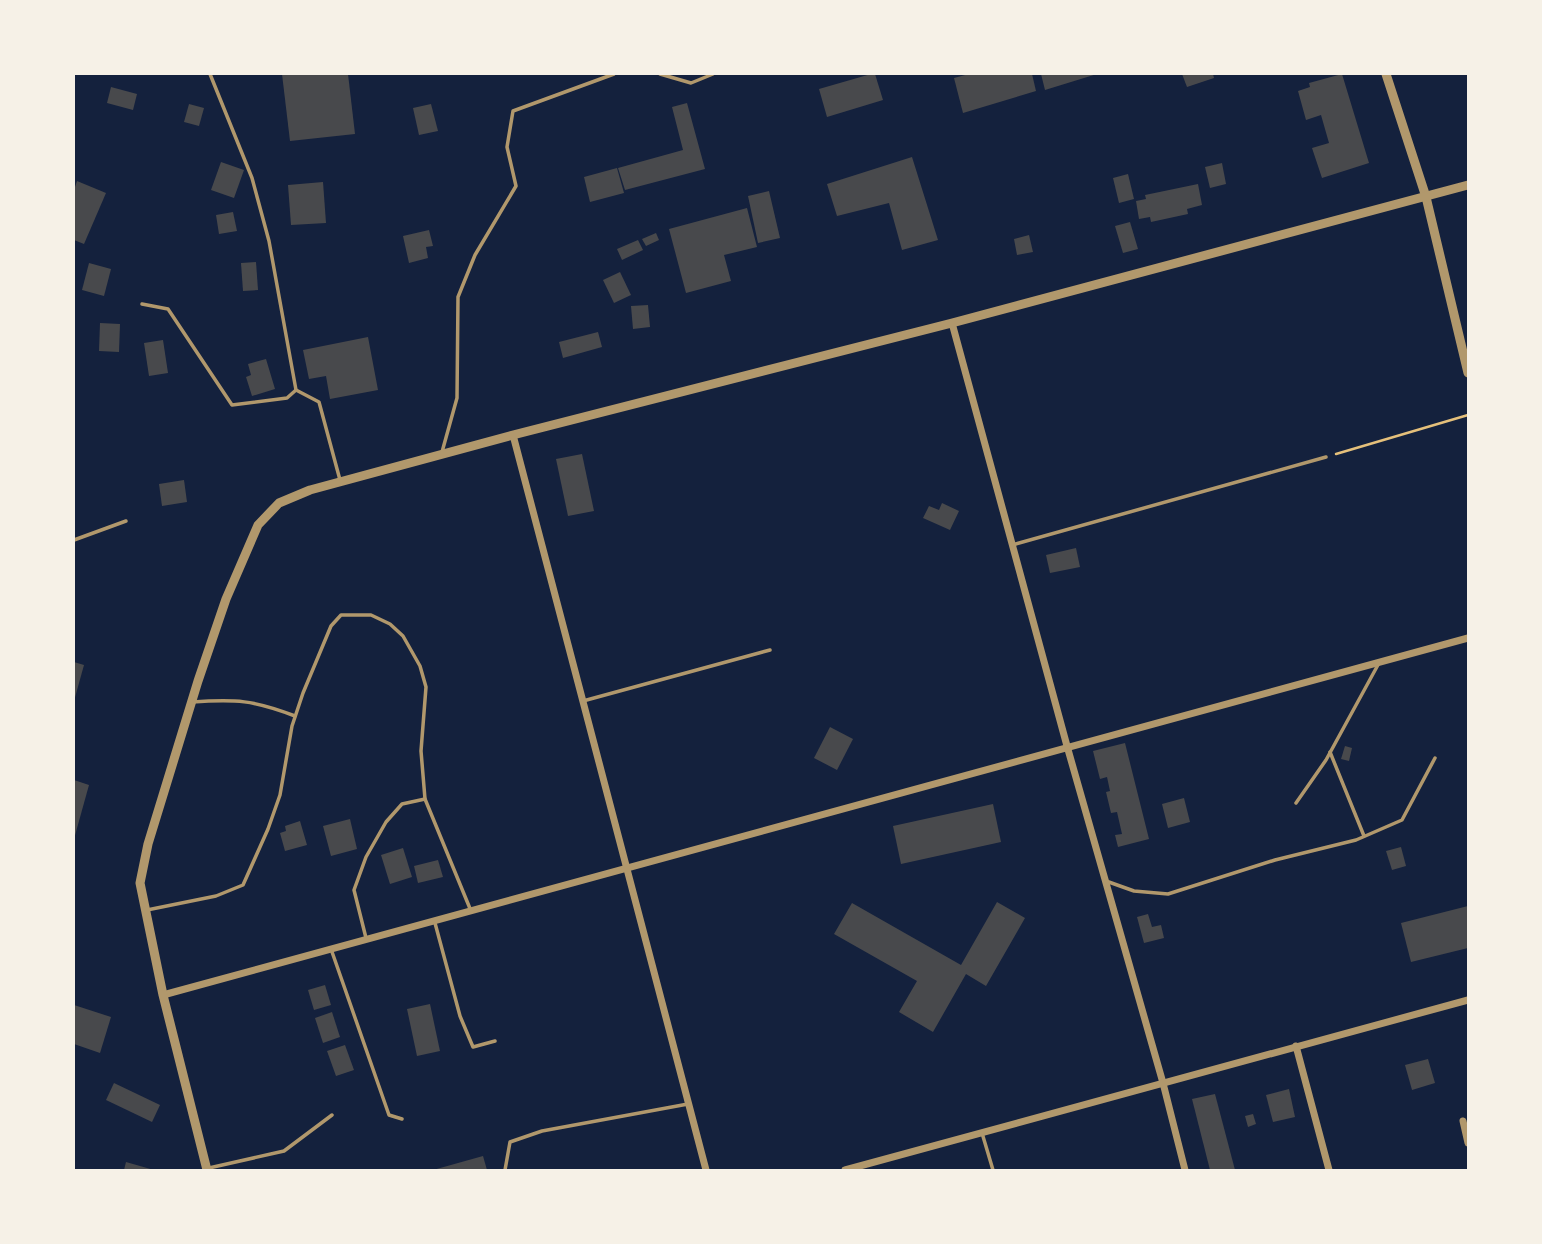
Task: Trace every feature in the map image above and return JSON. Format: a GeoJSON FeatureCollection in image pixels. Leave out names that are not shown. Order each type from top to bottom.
{"type":"FeatureCollection","features":[{"type":"Feature","properties":{"kind":"street"},"geometry":{"type":"LineString","coordinates":[[1386,74],[1426,197],[1468,373]]}},
{"type":"Feature","properties":{"kind":"street"},"geometry":{"type":"LineString","coordinates":[[207,1170],[163,995],[140,883],[148,844],[191,702],[226,599],[258,525],[279,503],[310,490],[441,454],[952,323],[1468,185]]}},
{"type":"Feature","properties":{"kind":"street"},"geometry":{"type":"LineString","coordinates":[[952,323],[1067,746],[1163,1083],[1185,1171]]}},
{"type":"Feature","properties":{"kind":"street"},"geometry":{"type":"LineString","coordinates":[[513,435],[706,1171]]}},
{"type":"Feature","properties":{"kind":"street"},"geometry":{"type":"LineString","coordinates":[[163,995],[1468,638]]}},
{"type":"Feature","properties":{"kind":"street"},"geometry":{"type":"LineString","coordinates":[[845,1171],[1468,1000]]}},
{"type":"Feature","properties":{"kind":"street"},"geometry":{"type":"LineString","coordinates":[[1296,1046],[1329,1171]]}},
{"type":"Feature","properties":{"kind":"street"},"geometry":{"type":"LineString","coordinates":[[1463,1121],[1468,1143]]}},
{"type":"Feature","properties":{"kind":"lane"},"geometry":{"type":"LineString","coordinates":[[210,74],[252,178],[269,241],[296,390]]}},
{"type":"Feature","properties":{"kind":"lane"},"geometry":{"type":"LineString","coordinates":[[441,454],[457,398],[458,296],[475,256],[516,186],[507,147],[513,111],[614,74]]}},
{"type":"Feature","properties":{"kind":"lane"},"geometry":{"type":"LineString","coordinates":[[660,74],[691,83],[713,74]]}},
{"type":"Feature","properties":{"kind":"lane"},"geometry":{"type":"LineString","coordinates":[[142,304],[168,309],[232,405],[286,398],[296,390]]}},
{"type":"Feature","properties":{"kind":"lane"},"geometry":{"type":"LineString","coordinates":[[296,390],[319,402],[341,481]]}},
{"type":"Feature","properties":{"kind":"lane"},"geometry":{"type":"LineString","coordinates":[[1012,545],[1326,457]]}},
{"type":"Feature","properties":{"kind":"lane"},"geometry":{"type":"LineString","coordinates":[[74,540],[126,521]]}},
{"type":"Feature","properties":{"kind":"lane"},"geometry":{"type":"LineString","coordinates":[[145,911],[216,896],[243,885],[280,795],[295,716],[331,626],[341,615],[371,615],[390,624],[403,636],[420,666],[426,687],[421,751],[425,799],[471,911]]}},
{"type":"Feature","properties":{"kind":"lane"},"geometry":{"type":"LineString","coordinates":[[583,701],[770,650]]}},
{"type":"Feature","properties":{"kind":"lane"},"geometry":{"type":"LineString","coordinates":[[1296,803],[1329,752],[1380,661]]}},
{"type":"Feature","properties":{"kind":"lane"},"geometry":{"type":"LineString","coordinates":[[191,702],[235,699],[265,705],[295,716]]}},
{"type":"Feature","properties":{"kind":"lane"},"geometry":{"type":"LineString","coordinates":[[1329,752],[1364,836]]}},
{"type":"Feature","properties":{"kind":"lane"},"geometry":{"type":"LineString","coordinates":[[1105,880],[1134,891],[1168,894],[1275,860],[1364,836],[1402,820],[1435,758]]}},
{"type":"Feature","properties":{"kind":"lane"},"geometry":{"type":"LineString","coordinates":[[366,939],[354,890],[366,856],[386,822],[402,804],[425,799]]}},
{"type":"Feature","properties":{"kind":"lane"},"geometry":{"type":"LineString","coordinates":[[434,920],[460,1016],[473,1046],[495,1041]]}},
{"type":"Feature","properties":{"kind":"lane"},"geometry":{"type":"LineString","coordinates":[[331,949],[389,1115],[402,1119]]}},
{"type":"Feature","properties":{"kind":"lane"},"geometry":{"type":"LineString","coordinates":[[505,1171],[510,1142],[542,1131],[688,1104]]}},
{"type":"Feature","properties":{"kind":"lane"},"geometry":{"type":"LineString","coordinates":[[207,1170],[284,1151],[332,1115]]}},
{"type":"Feature","properties":{"kind":"lane"},"geometry":{"type":"LineString","coordinates":[[982,1133],[993,1171]]}},
{"type":"Feature","properties":{"kind":"path"},"geometry":{"type":"LineString","coordinates":[[1326,457],[1468,415]]}},
{"type":"Feature","properties":{"kind":"building"},"geometry":{"type":"Polygon","coordinates":[[[282,74],[348,74],[355,134],[290,141],[282,74]]]}},
{"type":"Feature","properties":{"kind":"building"},"geometry":{"type":"Polygon","coordinates":[[[875,74],[883,100],[827,117],[819,89],[875,74]]]}},
{"type":"Feature","properties":{"kind":"building"},"geometry":{"type":"Polygon","coordinates":[[[969,74],[1032,74],[1036,91],[963,113],[954,78],[969,74]]]}},
{"type":"Feature","properties":{"kind":"building"},"geometry":{"type":"Polygon","coordinates":[[[1041,74],[1097,74],[1045,90],[1041,74]]]}},
{"type":"Feature","properties":{"kind":"building"},"geometry":{"type":"Polygon","coordinates":[[[1182,74],[1213,74],[1214,78],[1187,87],[1182,74]]]}},
{"type":"Feature","properties":{"kind":"building"},"geometry":{"type":"Polygon","coordinates":[[[1342,74],[1369,163],[1322,178],[1312,148],[1329,143],[1321,115],[1306,120],[1298,91],[1310,87],[1309,83],[1342,74]]]}},
{"type":"Feature","properties":{"kind":"building"},"geometry":{"type":"Polygon","coordinates":[[[111,87],[137,94],[133,110],[107,103],[111,87]]]}},
{"type":"Feature","properties":{"kind":"building"},"geometry":{"type":"Polygon","coordinates":[[[687,103],[705,169],[625,190],[618,168],[683,150],[672,107],[687,103]]]}},
{"type":"Feature","properties":{"kind":"building"},"geometry":{"type":"Polygon","coordinates":[[[189,104],[204,108],[199,126],[184,122],[189,104]]]}},
{"type":"Feature","properties":{"kind":"building"},"geometry":{"type":"Polygon","coordinates":[[[431,104],[438,131],[419,135],[413,108],[431,104]]]}},
{"type":"Feature","properties":{"kind":"building"},"geometry":{"type":"Polygon","coordinates":[[[912,157],[938,240],[902,250],[889,203],[837,216],[827,184],[912,157]]]}},
{"type":"Feature","properties":{"kind":"building"},"geometry":{"type":"Polygon","coordinates":[[[221,162],[244,170],[234,198],[211,190],[221,162]]]}},
{"type":"Feature","properties":{"kind":"building"},"geometry":{"type":"Polygon","coordinates":[[[1222,163],[1226,184],[1210,188],[1205,167],[1222,163]]]}},
{"type":"Feature","properties":{"kind":"building"},"geometry":{"type":"Polygon","coordinates":[[[617,168],[624,193],[590,202],[584,177],[617,168]]]}},
{"type":"Feature","properties":{"kind":"building"},"geometry":{"type":"Polygon","coordinates":[[[1128,174],[1134,199],[1119,203],[1113,178],[1128,174]]]}},
{"type":"Feature","properties":{"kind":"building"},"geometry":{"type":"Polygon","coordinates":[[[77,181],[106,193],[84,244],[74,240],[74,190],[77,181]]]}},
{"type":"Feature","properties":{"kind":"building"},"geometry":{"type":"Polygon","coordinates":[[[323,182],[326,223],[291,225],[288,185],[323,182]]]}},
{"type":"Feature","properties":{"kind":"building"},"geometry":{"type":"Polygon","coordinates":[[[1198,184],[1202,205],[1187,209],[1188,214],[1151,222],[1150,217],[1139,219],[1136,201],[1146,199],[1145,195],[1198,184]]]}},
{"type":"Feature","properties":{"kind":"building"},"geometry":{"type":"Polygon","coordinates":[[[769,191],[780,238],[758,243],[748,196],[769,191]]]}},
{"type":"Feature","properties":{"kind":"building"},"geometry":{"type":"Polygon","coordinates":[[[747,208],[757,247],[724,255],[731,281],[686,293],[669,229],[747,208]]]}},
{"type":"Feature","properties":{"kind":"building"},"geometry":{"type":"Polygon","coordinates":[[[233,212],[237,231],[219,234],[216,215],[233,212]]]}},
{"type":"Feature","properties":{"kind":"building"},"geometry":{"type":"Polygon","coordinates":[[[1130,222],[1138,249],[1123,253],[1115,226],[1130,222]]]}},
{"type":"Feature","properties":{"kind":"building"},"geometry":{"type":"Polygon","coordinates":[[[429,230],[433,246],[426,247],[428,258],[409,263],[403,236],[429,230]]]}},
{"type":"Feature","properties":{"kind":"building"},"geometry":{"type":"Polygon","coordinates":[[[656,233],[659,240],[646,246],[642,239],[656,233]]]}},
{"type":"Feature","properties":{"kind":"building"},"geometry":{"type":"Polygon","coordinates":[[[1029,235],[1033,252],[1017,255],[1014,239],[1029,235]]]}},
{"type":"Feature","properties":{"kind":"building"},"geometry":{"type":"Polygon","coordinates":[[[638,240],[643,250],[622,260],[617,249],[638,240]]]}},
{"type":"Feature","properties":{"kind":"building"},"geometry":{"type":"Polygon","coordinates":[[[256,262],[258,290],[243,291],[241,263],[256,262]]]}},
{"type":"Feature","properties":{"kind":"building"},"geometry":{"type":"Polygon","coordinates":[[[89,263],[111,269],[104,296],[82,290],[89,263]]]}},
{"type":"Feature","properties":{"kind":"building"},"geometry":{"type":"Polygon","coordinates":[[[620,272],[631,295],[614,303],[603,280],[620,272]]]}},
{"type":"Feature","properties":{"kind":"building"},"geometry":{"type":"Polygon","coordinates":[[[648,305],[650,327],[633,329],[631,306],[648,305]]]}},
{"type":"Feature","properties":{"kind":"building"},"geometry":{"type":"Polygon","coordinates":[[[100,323],[120,324],[119,352],[99,351],[100,323]]]}},
{"type":"Feature","properties":{"kind":"building"},"geometry":{"type":"Polygon","coordinates":[[[598,332],[602,347],[563,358],[559,342],[598,332]]]}},
{"type":"Feature","properties":{"kind":"building"},"geometry":{"type":"Polygon","coordinates":[[[368,337],[378,390],[330,399],[326,376],[309,379],[303,350],[368,337]]]}},
{"type":"Feature","properties":{"kind":"building"},"geometry":{"type":"Polygon","coordinates":[[[163,340],[168,373],[149,376],[144,343],[163,340]]]}},
{"type":"Feature","properties":{"kind":"building"},"geometry":{"type":"Polygon","coordinates":[[[266,359],[275,389],[252,396],[246,377],[251,375],[248,364],[266,359]]]}},
{"type":"Feature","properties":{"kind":"building"},"geometry":{"type":"Polygon","coordinates":[[[582,454],[594,511],[568,516],[556,459],[582,454]]]}},
{"type":"Feature","properties":{"kind":"building"},"geometry":{"type":"Polygon","coordinates":[[[184,480],[187,502],[162,506],[159,484],[184,480]]]}},
{"type":"Feature","properties":{"kind":"building"},"geometry":{"type":"Polygon","coordinates":[[[942,503],[959,511],[950,530],[923,518],[929,506],[939,510],[942,503]]]}},
{"type":"Feature","properties":{"kind":"building"},"geometry":{"type":"Polygon","coordinates":[[[1076,548],[1080,567],[1050,573],[1046,555],[1076,548]]]}},
{"type":"Feature","properties":{"kind":"building"},"geometry":{"type":"Polygon","coordinates":[[[74,662],[84,665],[74,701],[74,662]]]}},
{"type":"Feature","properties":{"kind":"building"},"geometry":{"type":"Polygon","coordinates":[[[830,727],[853,739],[837,770],[814,758],[830,727]]]}},
{"type":"Feature","properties":{"kind":"building"},"geometry":{"type":"Polygon","coordinates":[[[1125,743],[1149,839],[1118,847],[1115,835],[1122,834],[1117,812],[1111,813],[1106,792],[1110,791],[1107,777],[1100,779],[1093,751],[1125,743]]]}},
{"type":"Feature","properties":{"kind":"building"},"geometry":{"type":"Polygon","coordinates":[[[1345,746],[1352,748],[1349,761],[1341,759],[1345,746]]]}},
{"type":"Feature","properties":{"kind":"building"},"geometry":{"type":"Polygon","coordinates":[[[74,780],[89,785],[74,839],[74,780]]]}},
{"type":"Feature","properties":{"kind":"building"},"geometry":{"type":"Polygon","coordinates":[[[1184,798],[1190,822],[1168,828],[1162,804],[1184,798]]]}},
{"type":"Feature","properties":{"kind":"building"},"geometry":{"type":"Polygon","coordinates":[[[993,804],[1001,842],[901,864],[893,826],[993,804]]]}},
{"type":"Feature","properties":{"kind":"building"},"geometry":{"type":"Polygon","coordinates":[[[350,819],[357,849],[331,856],[323,826],[350,819]]]}},
{"type":"Feature","properties":{"kind":"building"},"geometry":{"type":"Polygon","coordinates":[[[300,821],[307,845],[285,851],[280,833],[286,831],[285,826],[300,821]]]}},
{"type":"Feature","properties":{"kind":"building"},"geometry":{"type":"Polygon","coordinates":[[[1401,847],[1406,866],[1392,870],[1386,851],[1401,847]]]}},
{"type":"Feature","properties":{"kind":"building"},"geometry":{"type":"Polygon","coordinates":[[[403,848],[412,877],[390,884],[381,855],[403,848]]]}},
{"type":"Feature","properties":{"kind":"building"},"geometry":{"type":"Polygon","coordinates":[[[438,860],[443,877],[418,883],[414,866],[438,860]]]}},
{"type":"Feature","properties":{"kind":"building"},"geometry":{"type":"Polygon","coordinates":[[[997,902],[1025,918],[986,986],[966,974],[933,1032],[899,1012],[917,981],[834,934],[852,903],[961,965],[997,902]]]}},
{"type":"Feature","properties":{"kind":"building"},"geometry":{"type":"Polygon","coordinates":[[[1468,906],[1468,948],[1411,962],[1401,923],[1468,906]]]}},
{"type":"Feature","properties":{"kind":"building"},"geometry":{"type":"Polygon","coordinates":[[[1148,914],[1152,927],[1161,925],[1164,938],[1144,943],[1137,917],[1148,914]]]}},
{"type":"Feature","properties":{"kind":"building"},"geometry":{"type":"Polygon","coordinates":[[[325,985],[331,1005],[314,1010],[308,990],[325,985]]]}},
{"type":"Feature","properties":{"kind":"building"},"geometry":{"type":"Polygon","coordinates":[[[430,1004],[440,1051],[417,1056],[407,1009],[430,1004]]]}},
{"type":"Feature","properties":{"kind":"building"},"geometry":{"type":"Polygon","coordinates":[[[74,1005],[111,1017],[100,1053],[74,1044],[74,1005]]]}},
{"type":"Feature","properties":{"kind":"building"},"geometry":{"type":"Polygon","coordinates":[[[332,1012],[340,1037],[323,1043],[315,1018],[332,1012]]]}},
{"type":"Feature","properties":{"kind":"building"},"geometry":{"type":"Polygon","coordinates":[[[345,1045],[354,1070],[336,1076],[327,1051],[345,1045]]]}},
{"type":"Feature","properties":{"kind":"building"},"geometry":{"type":"Polygon","coordinates":[[[1428,1059],[1435,1083],[1412,1090],[1405,1065],[1428,1059]]]}},
{"type":"Feature","properties":{"kind":"building"},"geometry":{"type":"Polygon","coordinates":[[[114,1083],[160,1105],[152,1122],[106,1100],[114,1083]]]}},
{"type":"Feature","properties":{"kind":"building"},"geometry":{"type":"Polygon","coordinates":[[[1289,1089],[1295,1117],[1273,1122],[1266,1095],[1289,1089]]]}},
{"type":"Feature","properties":{"kind":"building"},"geometry":{"type":"Polygon","coordinates":[[[1215,1094],[1235,1170],[1210,1170],[1192,1099],[1215,1094]]]}},
{"type":"Feature","properties":{"kind":"building"},"geometry":{"type":"Polygon","coordinates":[[[1253,1114],[1256,1124],[1248,1127],[1245,1116],[1253,1114]]]}},
{"type":"Feature","properties":{"kind":"building"},"geometry":{"type":"Polygon","coordinates":[[[483,1156],[487,1170],[433,1170],[483,1156]]]}},
{"type":"Feature","properties":{"kind":"building"},"geometry":{"type":"Polygon","coordinates":[[[126,1162],[154,1170],[124,1170],[126,1162]]]}}]}
